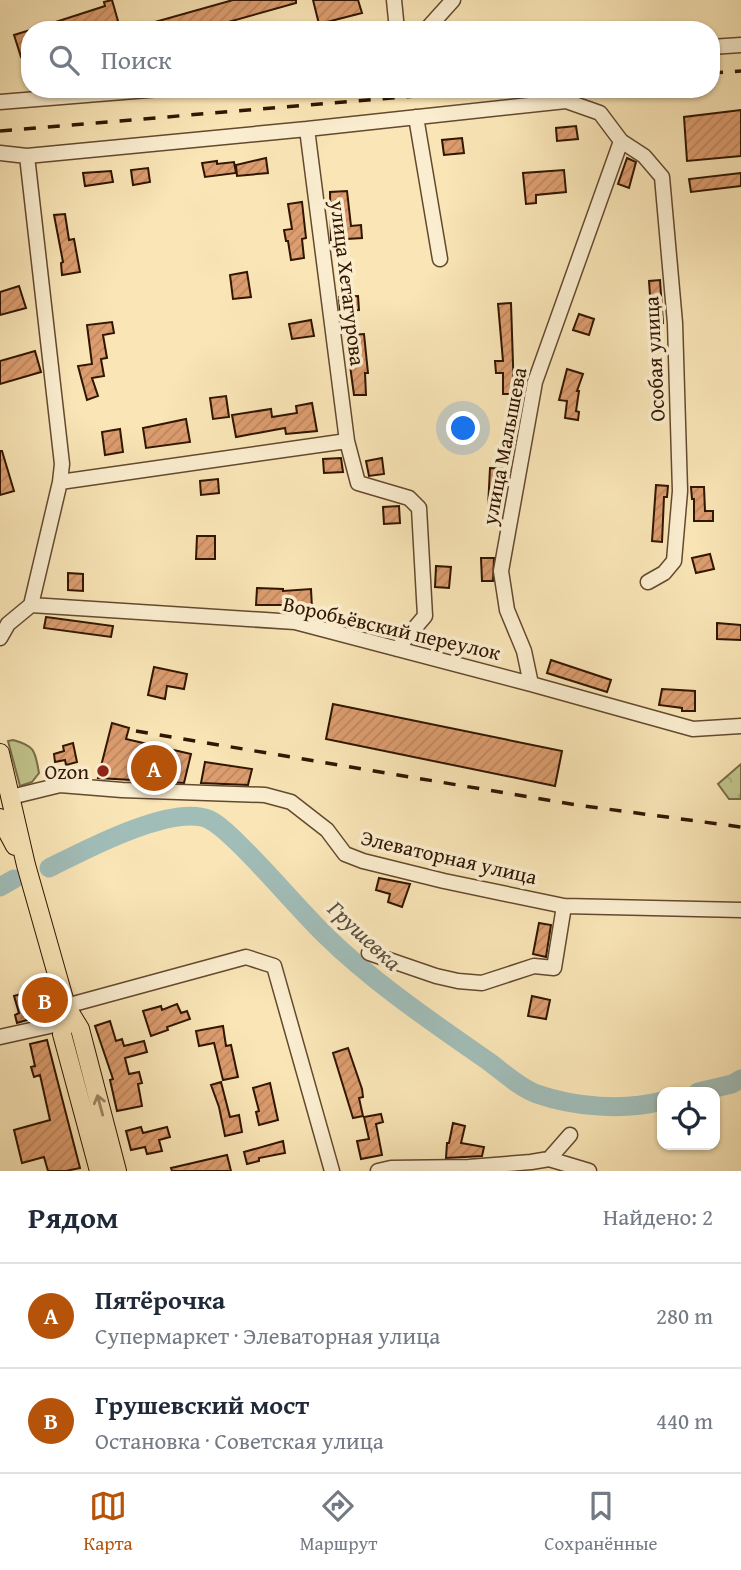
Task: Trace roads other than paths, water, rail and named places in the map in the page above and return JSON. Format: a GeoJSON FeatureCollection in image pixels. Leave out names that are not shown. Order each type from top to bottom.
{"type":"FeatureCollection","features":[{"type":"Feature","properties":{"kind":"main road"},"geometry":{"type":"LineString","coordinates":[[0,755],[65,1014],[62,1034],[99,1171]]}},
{"type":"Feature","properties":{"kind":"main road"},"geometry":{"type":"LineString","coordinates":[[0,818],[26,866]]}},
{"type":"Feature","properties":{"kind":"main road"},"geometry":{"type":"LineString","coordinates":[[65,1014],[80,1029],[117,1171]]}},
{"type":"Feature","properties":{"kind":"street"},"geometry":{"type":"LineString","coordinates":[[394,0],[396,21]]}},
{"type":"Feature","properties":{"kind":"street"},"geometry":{"type":"LineString","coordinates":[[434,21],[453,0]]}},
{"type":"Feature","properties":{"kind":"street"},"geometry":{"type":"LineString","coordinates":[[720,46],[741,45]]}},
{"type":"Feature","properties":{"kind":"street"},"geometry":{"type":"LineString","coordinates":[[0,102],[49,98]]}},
{"type":"Feature","properties":{"kind":"street","name":"Особая улица"},"geometry":{"type":"LineString","coordinates":[[0,153],[27,156],[307,130],[566,101],[600,113],[621,141],[644,156],[662,177],[675,323],[680,491],[674,561],[664,573],[648,582]]}},
{"type":"Feature","properties":{"kind":"street"},"geometry":{"type":"LineString","coordinates":[[416,117],[440,259]]}},
{"type":"Feature","properties":{"kind":"street","name":"улица Хетагурова"},"geometry":{"type":"LineString","coordinates":[[307,130],[347,441],[359,483],[409,498],[419,508],[425,616],[397,649]]}},
{"type":"Feature","properties":{"kind":"street","name":"улица Малышева"},"geometry":{"type":"LineString","coordinates":[[531,684],[524,651],[507,610],[501,571],[535,382],[621,141]]}},
{"type":"Feature","properties":{"kind":"street"},"geometry":{"type":"LineString","coordinates":[[0,638],[8,624],[31,605],[62,464],[27,156]]}},
{"type":"Feature","properties":{"kind":"street"},"geometry":{"type":"LineString","coordinates":[[60,482],[347,441]]}},
{"type":"Feature","properties":{"kind":"street","name":"Воробьёвский переулок"},"geometry":{"type":"LineString","coordinates":[[31,605],[295,622],[693,729],[741,726]]}},
{"type":"Feature","properties":{"kind":"street","name":"Элеваторная улица"},"geometry":{"type":"LineString","coordinates":[[11,797],[60,785],[265,795],[291,802],[327,830],[345,854],[444,881],[565,906],[741,910]]}},
{"type":"Feature","properties":{"kind":"street"},"geometry":{"type":"LineString","coordinates":[[369,953],[436,976],[482,983],[534,966],[554,968],[565,906]]}},
{"type":"Feature","properties":{"kind":"street"},"geometry":{"type":"LineString","coordinates":[[0,1037],[246,957],[274,966],[332,1171]]}},
{"type":"Feature","properties":{"kind":"street"},"geometry":{"type":"LineString","coordinates":[[549,1158],[570,1135]]}},
{"type":"Feature","properties":{"kind":"street"},"geometry":{"type":"LineString","coordinates":[[378,1171],[436,1166],[505,1165],[549,1158],[589,1171]]}},
{"type":"Feature","properties":{"kind":"waterway","name":"Грушевка"},"geometry":{"type":"LineString","coordinates":[[49,868],[104,841],[150,823],[192,816],[208,819],[232,837],[325,935],[363,969],[524,1088],[537,1094],[583,1105],[616,1107],[657,1102]]}},
{"type":"Feature","properties":{"kind":"waterway","name":"Грушевка"},"geometry":{"type":"LineString","coordinates":[[0,887],[14,879]]}},
{"type":"Feature","properties":{"kind":"waterway","name":"Грушевка"},"geometry":{"type":"LineString","coordinates":[[719,1087],[741,1079]]}},
{"type":"Feature","properties":{"kind":"railway"},"geometry":{"type":"LineString","coordinates":[[720,72],[741,71]]}},
{"type":"Feature","properties":{"kind":"railway"},"geometry":{"type":"LineString","coordinates":[[0,131],[391,98]]}},
{"type":"Feature","properties":{"kind":"railway"},"geometry":{"type":"LineString","coordinates":[[136,731],[577,805],[741,827]]}},
{"type":"Feature","properties":{"kind":"place","name":"Пятёрочка"},"geometry":{"type":"Point","coordinates":[154,768]}},
{"type":"Feature","properties":{"kind":"place","name":"Ozon"},"geometry":{"type":"Point","coordinates":[103,771]}},
{"type":"Feature","properties":{"kind":"place","name":"Грушевский мост"},"geometry":{"type":"Point","coordinates":[45,1000]}}]}
